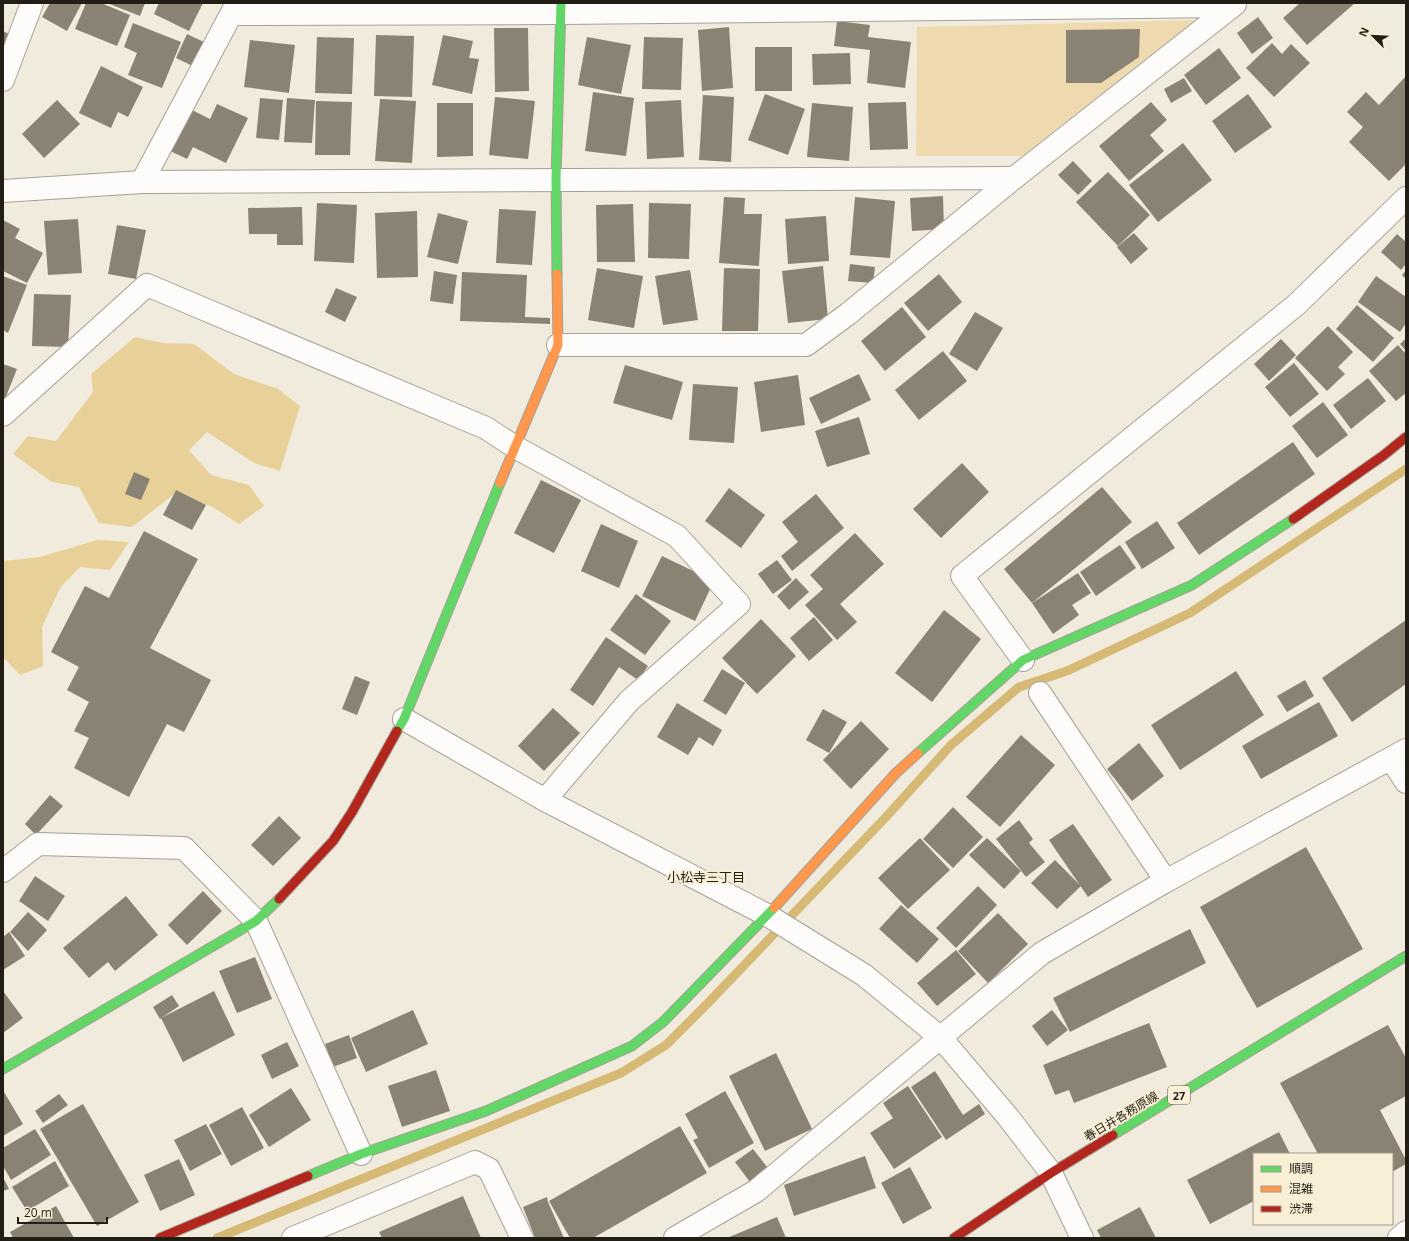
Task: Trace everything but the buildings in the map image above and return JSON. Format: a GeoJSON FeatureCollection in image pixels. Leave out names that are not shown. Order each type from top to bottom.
{"type":"FeatureCollection","features":[{"type":"Feature","properties":{"kind":"street"},"geometry":{"type":"LineString","coordinates":[[3,80],[32,3]]}},
{"type":"Feature","properties":{"kind":"street"},"geometry":{"type":"LineString","coordinates":[[142,182],[235,8],[1233,5]]}},
{"type":"Feature","properties":{"kind":"street"},"geometry":{"type":"LineString","coordinates":[[558,345],[806,345],[848,314],[1014,178],[1233,5]]}},
{"type":"Feature","properties":{"kind":"street"},"geometry":{"type":"LineString","coordinates":[[3,1069],[256,921],[294,884],[333,841],[352,812],[404,719],[558,345],[556,179],[561,8]]}},
{"type":"Feature","properties":{"kind":"street"},"geometry":{"type":"LineString","coordinates":[[3,191],[142,182],[1014,178]]}},
{"type":"Feature","properties":{"kind":"street"},"geometry":{"type":"LineString","coordinates":[[1022,660],[962,576],[1296,306],[1406,198]]}},
{"type":"Feature","properties":{"kind":"street"},"geometry":{"type":"LineString","coordinates":[[3,415],[147,285],[486,428],[515,447],[678,536],[739,604],[629,701],[545,800]]}},
{"type":"Feature","properties":{"kind":"street"},"geometry":{"type":"LineString","coordinates":[[160,1238],[361,1154],[486,1111],[632,1046],[663,1022],[767,915],[896,773],[1022,660],[1192,585],[1314,504],[1384,455],[1406,437]]}},
{"type":"Feature","properties":{"kind":"street"},"geometry":{"type":"LineString","coordinates":[[1040,693],[1166,881]]}},
{"type":"Feature","properties":{"kind":"street"},"geometry":{"type":"LineString","coordinates":[[404,719],[545,800],[767,915],[864,975],[941,1038],[1008,1117],[1051,1173],[1082,1238]]}},
{"type":"Feature","properties":{"kind":"street"},"geometry":{"type":"LineString","coordinates":[[675,1238],[756,1191],[1042,953],[1166,881],[1398,754],[1406,782]]}},
{"type":"Feature","properties":{"kind":"street"},"geometry":{"type":"LineString","coordinates":[[3,871],[38,844],[184,848],[256,921],[361,1154]]}},
{"type":"Feature","properties":{"kind":"street","name":"春日井各務原線"},"geometry":{"type":"LineString","coordinates":[[954,1238],[1051,1173],[1406,956]]}},
{"type":"Feature","properties":{"kind":"street"},"geometry":{"type":"LineString","coordinates":[[293,1238],[475,1162],[490,1169],[522,1238]]}},
{"type":"Feature","properties":{"kind":"street"},"geometry":{"type":"LineString","coordinates":[[1399,1238],[1406,1232]]}},
{"type":"Feature","properties":{"kind":"shaded area"},"geometry":{"type":"Polygon","coordinates":[[[1195,20],[1022,156],[916,156],[917,27],[1195,20]]]}},
{"type":"Feature","properties":{"kind":"shaded area"},"geometry":{"type":"Polygon","coordinates":[[[135,337],[163,343],[194,344],[234,374],[278,389],[300,406],[280,471],[254,463],[207,432],[189,450],[211,475],[249,485],[264,506],[239,524],[211,506],[173,495],[132,527],[99,523],[79,487],[52,482],[13,454],[28,436],[56,441],[93,392],[91,374],[135,337]]]}},
{"type":"Feature","properties":{"kind":"shaded area"},"geometry":{"type":"Polygon","coordinates":[[[97,540],[129,542],[110,570],[80,567],[60,588],[42,627],[43,666],[20,675],[3,657],[3,561],[40,557],[97,540]]]}},
{"type":"Feature","properties":{"kind":"waterway"},"geometry":{"type":"LineString","coordinates":[[217,1238],[621,1073],[666,1045],[886,817],[951,745],[1019,687],[1067,671],[1190,613],[1406,469]]}},
{"type":"Feature","properties":{"kind":"traffic: fast"},"geometry":{"type":"LineString","coordinates":[[557,274],[556,179],[561,3]]}},
{"type":"Feature","properties":{"kind":"traffic: fast"},"geometry":{"type":"LineString","coordinates":[[397,731],[404,719],[500,483]]}},
{"type":"Feature","properties":{"kind":"traffic: fast"},"geometry":{"type":"LineString","coordinates":[[918,753],[1023,660],[1192,585],[1293,519]]}},
{"type":"Feature","properties":{"kind":"traffic: fast"},"geometry":{"type":"LineString","coordinates":[[3,1069],[256,921],[279,899]]}},
{"type":"Feature","properties":{"kind":"traffic: fast"},"geometry":{"type":"LineString","coordinates":[[308,1176],[361,1154],[486,1111],[632,1046],[663,1022],[774,908]]}},
{"type":"Feature","properties":{"kind":"traffic: fast"},"geometry":{"type":"LineString","coordinates":[[1113,1135],[1406,956]]}},
{"type":"Feature","properties":{"kind":"traffic: slow"},"geometry":{"type":"LineString","coordinates":[[500,483],[558,345],[557,274]]}},
{"type":"Feature","properties":{"kind":"traffic: slow"},"geometry":{"type":"LineString","coordinates":[[774,908],[896,773],[918,753]]}},
{"type":"Feature","properties":{"kind":"traffic: jam"},"geometry":{"type":"LineString","coordinates":[[1293,519],[1384,455],[1406,437]]}},
{"type":"Feature","properties":{"kind":"traffic: jam"},"geometry":{"type":"LineString","coordinates":[[279,899],[333,841],[352,812],[397,731]]}},
{"type":"Feature","properties":{"kind":"traffic: jam"},"geometry":{"type":"LineString","coordinates":[[954,1238],[1051,1173],[1113,1135]]}},
{"type":"Feature","properties":{"kind":"traffic: jam"},"geometry":{"type":"LineString","coordinates":[[160,1238],[308,1176]]}},
{"type":"Feature","properties":{"kind":"district","name":"小松寺三丁目"},"geometry":{"type":"Point","coordinates":[706,877]}}]}
